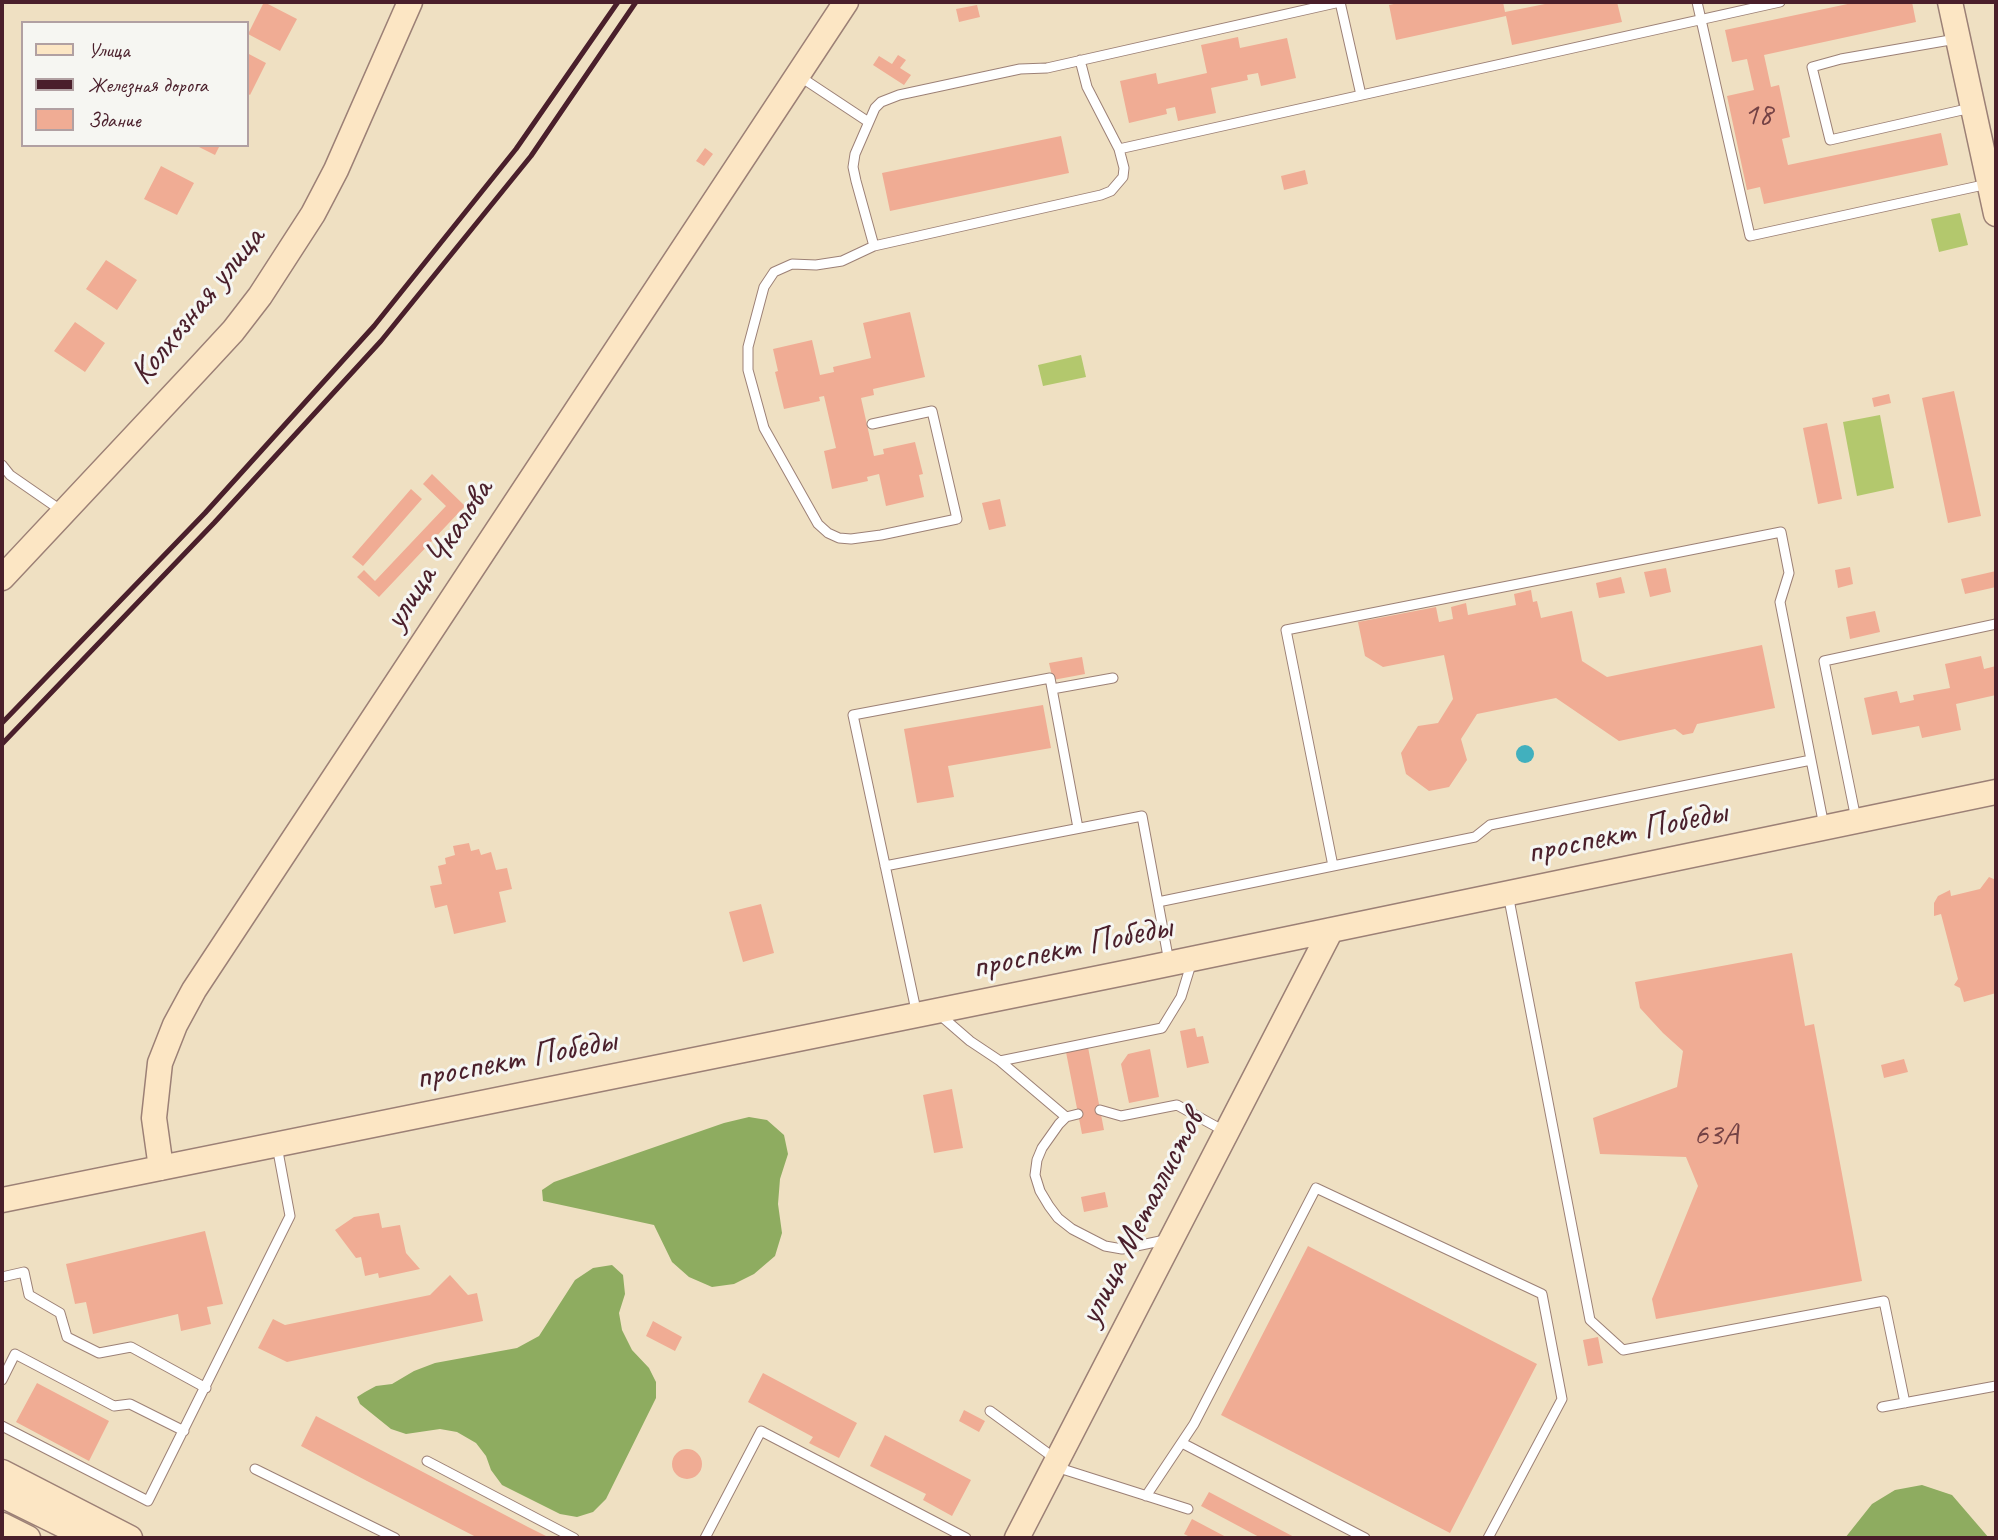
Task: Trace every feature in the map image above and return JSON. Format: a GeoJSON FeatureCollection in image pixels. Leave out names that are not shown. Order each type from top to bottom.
{"type":"FeatureCollection","features":[{"type":"Feature","properties":{"kind":"main road","name":"Колхозная улица"},"geometry":{"type":"LineString","coordinates":[[2,578],[233,331],[281,265],[313,214],[335,170],[410,2]]}},
{"type":"Feature","properties":{"kind":"main road","name":"улица Чкалова"},"geometry":{"type":"LineString","coordinates":[[161,1168],[154,1118],[160,1063],[174,1026],[194,990],[846,2]]}},
{"type":"Feature","properties":{"kind":"main road"},"geometry":{"type":"LineString","coordinates":[[1950,2],[1996,214]]}},
{"type":"Feature","properties":{"kind":"main road","name":"проспект Победы"},"geometry":{"type":"LineString","coordinates":[[2,1200],[927,1013],[1996,792]]}},
{"type":"Feature","properties":{"kind":"main road","name":"улица Металлистов"},"geometry":{"type":"LineString","coordinates":[[1017,1538],[1331,930]]}},
{"type":"Feature","properties":{"kind":"main road"},"geometry":{"type":"LineString","coordinates":[[2,1472],[130,1538]]}},
{"type":"Feature","properties":{"kind":"main road"},"geometry":{"type":"LineString","coordinates":[[2,1495],[89,1538]]}},
{"type":"Feature","properties":{"kind":"main road"},"geometry":{"type":"LineString","coordinates":[[2,1525],[28,1538]]}},
{"type":"Feature","properties":{"kind":"lane"},"geometry":{"type":"LineString","coordinates":[[874,246],[853,167],[855,154],[874,108],[899,95],[1020,69],[1047,68],[1340,2],[1361,95]]}},
{"type":"Feature","properties":{"kind":"lane"},"geometry":{"type":"LineString","coordinates":[[1697,2],[1750,236],[1990,184]]}},
{"type":"Feature","properties":{"kind":"lane"},"geometry":{"type":"LineString","coordinates":[[1119,149],[1780,2]]}},
{"type":"Feature","properties":{"kind":"lane"},"geometry":{"type":"LineString","coordinates":[[1958,39],[1841,59],[1812,67],[1830,141],[1973,108]]}},
{"type":"Feature","properties":{"kind":"lane"},"geometry":{"type":"LineString","coordinates":[[872,424],[932,411],[957,519],[864,538],[839,538],[828,533],[809,512],[759,415],[746,357],[769,278],[782,267],[792,264],[816,265],[842,261],[874,246],[1111,191],[1123,177],[1124,168],[1119,149],[1087,87],[1080,61]]}},
{"type":"Feature","properties":{"kind":"lane"},"geometry":{"type":"LineString","coordinates":[[798,75],[867,121]]}},
{"type":"Feature","properties":{"kind":"lane"},"geometry":{"type":"LineString","coordinates":[[2,465],[10,475],[64,512]]}},
{"type":"Feature","properties":{"kind":"lane"},"geometry":{"type":"LineString","coordinates":[[1333,866],[1286,630],[1780,532],[1789,573],[1780,602],[1825,828]]}},
{"type":"Feature","properties":{"kind":"lane"},"geometry":{"type":"LineString","coordinates":[[1856,821],[1824,661],[1996,624]]}},
{"type":"Feature","properties":{"kind":"lane"},"geometry":{"type":"LineString","coordinates":[[1066,1117],[1000,1061],[927,1013],[885,866],[853,715],[1050,678],[1078,828]]}},
{"type":"Feature","properties":{"kind":"lane"},"geometry":{"type":"LineString","coordinates":[[1052,690],[1113,678]]}},
{"type":"Feature","properties":{"kind":"lane"},"geometry":{"type":"LineString","coordinates":[[1158,902],[1475,837],[1490,825],[1811,760]]}},
{"type":"Feature","properties":{"kind":"lane"},"geometry":{"type":"LineString","coordinates":[[885,866],[1142,816],[1158,902],[1181,961],[1181,997],[1162,1028],[1000,1061]]}},
{"type":"Feature","properties":{"kind":"lane"},"geometry":{"type":"LineString","coordinates":[[1508,893],[1590,1320],[1623,1350],[1884,1301],[1905,1403]]}},
{"type":"Feature","properties":{"kind":"lane"},"geometry":{"type":"LineString","coordinates":[[1100,1110],[1121,1116],[1177,1105],[1226,1132]]}},
{"type":"Feature","properties":{"kind":"lane"},"geometry":{"type":"LineString","coordinates":[[1079,1114],[1066,1117],[1042,1148],[1037,1160],[1035,1175],[1040,1191],[1058,1219],[1105,1246],[1122,1249],[1171,1239]]}},
{"type":"Feature","properties":{"kind":"lane"},"geometry":{"type":"LineString","coordinates":[[2,1426],[148,1501],[290,1216],[277,1144]]}},
{"type":"Feature","properties":{"kind":"lane"},"geometry":{"type":"LineString","coordinates":[[1146,1496],[1182,1443],[1316,1188],[1542,1294],[1562,1399],[1488,1538]]}},
{"type":"Feature","properties":{"kind":"lane"},"geometry":{"type":"LineString","coordinates":[[2,1277],[24,1272],[29,1295],[60,1312],[67,1337],[99,1353],[131,1347],[206,1388]]}},
{"type":"Feature","properties":{"kind":"lane"},"geometry":{"type":"LineString","coordinates":[[2,1380],[15,1354],[114,1406],[130,1404],[184,1431]]}},
{"type":"Feature","properties":{"kind":"lane"},"geometry":{"type":"LineString","coordinates":[[1882,1407],[1996,1386]]}},
{"type":"Feature","properties":{"kind":"lane"},"geometry":{"type":"LineString","coordinates":[[990,1411],[1055,1463],[1188,1509]]}},
{"type":"Feature","properties":{"kind":"lane"},"geometry":{"type":"LineString","coordinates":[[705,1538],[761,1432],[966,1538]]}},
{"type":"Feature","properties":{"kind":"lane"},"geometry":{"type":"LineString","coordinates":[[1182,1443],[1366,1538]]}},
{"type":"Feature","properties":{"kind":"lane"},"geometry":{"type":"LineString","coordinates":[[427,1461],[574,1538]]}},
{"type":"Feature","properties":{"kind":"lane"},"geometry":{"type":"LineString","coordinates":[[255,1469],[395,1538]]}},
{"type":"Feature","properties":{"kind":"green space"},"geometry":{"type":"Polygon","coordinates":[[[1960,213],[1968,245],[1939,252],[1931,219],[1960,213]]]}},
{"type":"Feature","properties":{"kind":"green space"},"geometry":{"type":"Polygon","coordinates":[[[1081,355],[1086,377],[1043,386],[1038,365],[1081,355]]]}},
{"type":"Feature","properties":{"kind":"green space"},"geometry":{"type":"Polygon","coordinates":[[[1880,415],[1894,488],[1857,496],[1843,422],[1880,415]]]}},
{"type":"Feature","properties":{"kind":"green space"},"geometry":{"type":"Polygon","coordinates":[[[749,1117],[767,1120],[784,1135],[788,1154],[780,1179],[778,1204],[782,1233],[775,1256],[754,1274],[734,1284],[712,1287],[689,1277],[672,1262],[654,1225],[543,1201],[542,1190],[554,1182],[724,1123],[749,1117]]]}},
{"type":"Feature","properties":{"kind":"green space"},"geometry":{"type":"Polygon","coordinates":[[[612,1265],[623,1275],[625,1294],[619,1313],[622,1330],[632,1350],[649,1368],[656,1382],[656,1398],[606,1499],[593,1512],[577,1517],[560,1514],[502,1485],[476,1443],[457,1432],[440,1429],[406,1434],[391,1429],[360,1404],[357,1397],[365,1392],[376,1386],[392,1384],[435,1363],[517,1348],[539,1336],[575,1280],[593,1268],[612,1265]]]}},
{"type":"Feature","properties":{"kind":"green space"},"geometry":{"type":"Polygon","coordinates":[[[1922,1485],[1952,1495],[1989,1538],[1845,1538],[1872,1504],[1895,1490],[1922,1485]]]}},
{"type":"Feature","properties":{"kind":"water"},"geometry":{"type":"Polygon","coordinates":[[[1525,745],[1531,748],[1534,754],[1531,760],[1525,763],[1519,760],[1516,754],[1519,748],[1525,745]]]}},
{"type":"Feature","properties":{"kind":"building"},"geometry":{"type":"Polygon","coordinates":[[[264,2],[297,19],[280,51],[248,34],[264,2]]]}},
{"type":"Feature","properties":{"kind":"building"},"geometry":{"type":"Polygon","coordinates":[[[1403,2],[1503,2],[1505,12],[1555,2],[1617,2],[1622,22],[1512,45],[1506,16],[1396,40],[1389,5],[1403,2]]]}},
{"type":"Feature","properties":{"kind":"building"},"geometry":{"type":"Polygon","coordinates":[[[1857,2],[1912,2],[1916,22],[1764,55],[1771,87],[1779,85],[1790,137],[1782,139],[1788,165],[1941,133],[1948,165],[1764,204],[1760,187],[1747,190],[1727,96],[1754,90],[1747,59],[1732,62],[1725,30],[1857,2]]]}},
{"type":"Feature","properties":{"kind":"building"},"geometry":{"type":"Polygon","coordinates":[[[977,5],[980,17],[959,22],[956,9],[977,5]]]}},
{"type":"Feature","properties":{"kind":"building"},"geometry":{"type":"Polygon","coordinates":[[[1238,37],[1240,48],[1287,38],[1296,78],[1261,86],[1258,73],[1247,75],[1248,80],[1211,88],[1216,113],[1178,121],[1175,107],[1166,109],[1167,114],[1129,123],[1120,81],[1156,73],[1158,84],[1207,73],[1201,45],[1238,37]]]}},
{"type":"Feature","properties":{"kind":"building"},"geometry":{"type":"Polygon","coordinates":[[[248,54],[266,63],[250,95],[248,94],[248,54]]]}},
{"type":"Feature","properties":{"kind":"building"},"geometry":{"type":"Polygon","coordinates":[[[898,55],[906,60],[900,68],[911,75],[904,85],[873,65],[879,56],[892,64],[898,55]]]}},
{"type":"Feature","properties":{"kind":"building"},"geometry":{"type":"Polygon","coordinates":[[[1061,136],[1069,173],[890,211],[882,173],[1061,136]]]}},
{"type":"Feature","properties":{"kind":"building"},"geometry":{"type":"Polygon","coordinates":[[[199,147],[219,147],[215,155],[199,147]]]}},
{"type":"Feature","properties":{"kind":"building"},"geometry":{"type":"Polygon","coordinates":[[[705,148],[713,154],[704,166],[696,161],[705,148]]]}},
{"type":"Feature","properties":{"kind":"building"},"geometry":{"type":"Polygon","coordinates":[[[161,166],[194,183],[177,215],[144,199],[161,166]]]}},
{"type":"Feature","properties":{"kind":"building"},"geometry":{"type":"Polygon","coordinates":[[[1305,170],[1308,184],[1284,190],[1281,176],[1305,170]]]}},
{"type":"Feature","properties":{"kind":"building"},"geometry":{"type":"Polygon","coordinates":[[[106,260],[137,280],[117,310],[86,289],[106,260]]]}},
{"type":"Feature","properties":{"kind":"building"},"geometry":{"type":"Polygon","coordinates":[[[910,312],[925,377],[873,389],[874,395],[861,398],[874,456],[884,454],[883,449],[915,442],[923,474],[919,475],[924,497],[886,506],[879,474],[867,477],[868,481],[832,489],[824,451],[836,448],[824,396],[819,397],[820,401],[784,409],[775,372],[778,371],[773,349],[812,340],[820,375],[834,372],[833,367],[871,358],[863,323],[910,312]]]}},
{"type":"Feature","properties":{"kind":"building"},"geometry":{"type":"Polygon","coordinates":[[[75,322],[105,343],[85,372],[54,351],[75,322]]]}},
{"type":"Feature","properties":{"kind":"building"},"geometry":{"type":"Polygon","coordinates":[[[1954,391],[1981,516],[1948,523],[1922,398],[1954,391]]]}},
{"type":"Feature","properties":{"kind":"building"},"geometry":{"type":"Polygon","coordinates":[[[1889,394],[1891,403],[1874,407],[1872,398],[1889,394]]]}},
{"type":"Feature","properties":{"kind":"building"},"geometry":{"type":"Polygon","coordinates":[[[1827,423],[1842,499],[1818,504],[1803,428],[1827,423]]]}},
{"type":"Feature","properties":{"kind":"building"},"geometry":{"type":"Polygon","coordinates":[[[432,474],[465,506],[379,597],[357,577],[364,570],[375,581],[446,506],[423,484],[432,474]]]}},
{"type":"Feature","properties":{"kind":"building"},"geometry":{"type":"Polygon","coordinates":[[[411,489],[422,499],[363,566],[352,557],[411,489]]]}},
{"type":"Feature","properties":{"kind":"building"},"geometry":{"type":"Polygon","coordinates":[[[1000,499],[1006,526],[989,530],[982,503],[1000,499]]]}},
{"type":"Feature","properties":{"kind":"building"},"geometry":{"type":"Polygon","coordinates":[[[1850,567],[1853,584],[1838,588],[1835,570],[1850,567]]]}},
{"type":"Feature","properties":{"kind":"building"},"geometry":{"type":"Polygon","coordinates":[[[1666,568],[1671,592],[1650,597],[1644,572],[1666,568]]]}},
{"type":"Feature","properties":{"kind":"building"},"geometry":{"type":"Polygon","coordinates":[[[1996,571],[1996,587],[1965,594],[1961,579],[1996,571]]]}},
{"type":"Feature","properties":{"kind":"building"},"geometry":{"type":"Polygon","coordinates":[[[1621,577],[1625,593],[1599,598],[1596,583],[1621,577]]]}},
{"type":"Feature","properties":{"kind":"building"},"geometry":{"type":"Polygon","coordinates":[[[1531,590],[1533,602],[1537,601],[1541,618],[1572,611],[1582,661],[1607,677],[1762,645],[1775,708],[1697,724],[1693,733],[1683,735],[1675,729],[1619,741],[1556,698],[1477,714],[1461,739],[1467,760],[1449,787],[1429,791],[1406,774],[1401,753],[1418,726],[1438,723],[1453,699],[1444,655],[1383,667],[1365,656],[1358,622],[1436,607],[1439,622],[1453,619],[1451,607],[1466,603],[1468,615],[1516,605],[1514,594],[1531,590]]]}},
{"type":"Feature","properties":{"kind":"building"},"geometry":{"type":"Polygon","coordinates":[[[1875,611],[1880,632],[1850,639],[1846,617],[1875,611]]]}},
{"type":"Feature","properties":{"kind":"building"},"geometry":{"type":"Polygon","coordinates":[[[1981,656],[1984,669],[1996,666],[1996,695],[1956,704],[1961,730],[1922,738],[1919,726],[1872,735],[1864,698],[1897,691],[1900,703],[1914,700],[1913,695],[1950,688],[1945,664],[1981,656]]]}},
{"type":"Feature","properties":{"kind":"building"},"geometry":{"type":"Polygon","coordinates":[[[1082,657],[1085,674],[1053,680],[1049,663],[1082,657]]]}},
{"type":"Feature","properties":{"kind":"building"},"geometry":{"type":"Polygon","coordinates":[[[1043,705],[1051,748],[948,766],[954,797],[917,803],[904,729],[1043,705]]]}},
{"type":"Feature","properties":{"kind":"building"},"geometry":{"type":"Polygon","coordinates":[[[469,843],[471,851],[479,849],[481,855],[491,852],[496,870],[507,868],[512,889],[499,892],[506,922],[454,934],[447,905],[435,908],[430,886],[442,884],[438,866],[446,864],[445,858],[455,855],[453,846],[469,843]]]}},
{"type":"Feature","properties":{"kind":"building"},"geometry":{"type":"Polygon","coordinates":[[[1989,877],[1996,880],[1996,993],[1964,1002],[1960,988],[1954,985],[1958,979],[1941,914],[1934,916],[1934,903],[1938,896],[1950,890],[1951,896],[1980,889],[1989,877]]]}},
{"type":"Feature","properties":{"kind":"building"},"geometry":{"type":"Polygon","coordinates":[[[761,904],[774,953],[743,962],[729,912],[761,904]]]}},
{"type":"Feature","properties":{"kind":"building"},"geometry":{"type":"Polygon","coordinates":[[[1792,953],[1805,1026],[1814,1024],[1862,1281],[1656,1319],[1652,1299],[1698,1186],[1686,1157],[1600,1154],[1593,1118],[1677,1087],[1683,1051],[1640,1008],[1635,982],[1792,953]]]}},
{"type":"Feature","properties":{"kind":"building"},"geometry":{"type":"Polygon","coordinates":[[[1195,1028],[1197,1037],[1203,1036],[1209,1063],[1187,1068],[1180,1031],[1195,1028]]]}},
{"type":"Feature","properties":{"kind":"building"},"geometry":{"type":"Polygon","coordinates":[[[1087,1042],[1104,1130],[1082,1134],[1065,1047],[1087,1042]]]}},
{"type":"Feature","properties":{"kind":"building"},"geometry":{"type":"Polygon","coordinates":[[[1150,1049],[1159,1097],[1129,1103],[1121,1064],[1128,1054],[1150,1049]]]}},
{"type":"Feature","properties":{"kind":"building"},"geometry":{"type":"Polygon","coordinates":[[[1904,1059],[1908,1072],[1884,1078],[1881,1065],[1904,1059]]]}},
{"type":"Feature","properties":{"kind":"building"},"geometry":{"type":"Polygon","coordinates":[[[952,1089],[963,1148],[934,1153],[923,1095],[952,1089]]]}},
{"type":"Feature","properties":{"kind":"building"},"geometry":{"type":"Polygon","coordinates":[[[1105,1192],[1108,1207],[1084,1212],[1081,1197],[1105,1192]]]}},
{"type":"Feature","properties":{"kind":"building"},"geometry":{"type":"Polygon","coordinates":[[[379,1213],[382,1228],[400,1225],[406,1253],[420,1269],[379,1278],[378,1273],[365,1276],[361,1257],[356,1258],[335,1230],[354,1217],[379,1213]]]}},
{"type":"Feature","properties":{"kind":"building"},"geometry":{"type":"Polygon","coordinates":[[[205,1231],[223,1304],[207,1307],[211,1324],[181,1331],[178,1314],[93,1334],[86,1302],[75,1304],[66,1264],[205,1231]]]}},
{"type":"Feature","properties":{"kind":"building"},"geometry":{"type":"Polygon","coordinates":[[[1308,1246],[1537,1364],[1450,1533],[1221,1415],[1308,1246]]]}},
{"type":"Feature","properties":{"kind":"building"},"geometry":{"type":"Polygon","coordinates":[[[450,1275],[468,1295],[477,1293],[483,1321],[287,1362],[258,1348],[273,1319],[285,1325],[430,1295],[450,1275]]]}},
{"type":"Feature","properties":{"kind":"building"},"geometry":{"type":"Polygon","coordinates":[[[653,1321],[682,1337],[675,1351],[646,1336],[653,1321]]]}},
{"type":"Feature","properties":{"kind":"building"},"geometry":{"type":"Polygon","coordinates":[[[1598,1337],[1603,1363],[1588,1366],[1583,1340],[1598,1337]]]}},
{"type":"Feature","properties":{"kind":"building"},"geometry":{"type":"Polygon","coordinates":[[[763,1373],[857,1423],[839,1458],[809,1443],[813,1437],[748,1402],[763,1373]]]}},
{"type":"Feature","properties":{"kind":"building"},"geometry":{"type":"Polygon","coordinates":[[[37,1383],[109,1421],[89,1461],[16,1422],[37,1383]]]}},
{"type":"Feature","properties":{"kind":"building"},"geometry":{"type":"Polygon","coordinates":[[[964,1410],[985,1421],[979,1432],[959,1421],[964,1410]]]}},
{"type":"Feature","properties":{"kind":"building"},"geometry":{"type":"Polygon","coordinates":[[[316,1416],[550,1538],[478,1538],[367,1481],[301,1446],[316,1416]]]}},
{"type":"Feature","properties":{"kind":"building"},"geometry":{"type":"Polygon","coordinates":[[[885,1435],[971,1480],[952,1516],[923,1500],[926,1494],[870,1466],[885,1435]]]}},
{"type":"Feature","properties":{"kind":"building"},"geometry":{"type":"Polygon","coordinates":[[[687,1449],[693,1450],[701,1458],[701,1470],[693,1478],[687,1479],[681,1478],[673,1470],[672,1464],[673,1458],[681,1450],[687,1449]]]}},
{"type":"Feature","properties":{"kind":"building"},"geometry":{"type":"Polygon","coordinates":[[[1209,1492],[1296,1538],[1261,1538],[1201,1506],[1209,1492]]]}},
{"type":"Feature","properties":{"kind":"building"},"geometry":{"type":"Polygon","coordinates":[[[1192,1519],[1228,1538],[1192,1538],[1184,1534],[1192,1519]]]}},
{"type":"Feature","properties":{"kind":"railway"},"geometry":{"type":"LineString","coordinates":[[2,723],[205,513],[374,326],[516,149],[618,2]]}},
{"type":"Feature","properties":{"kind":"railway"},"geometry":{"type":"LineString","coordinates":[[2,744],[214,523],[381,341],[531,156],[636,2]]}}]}
